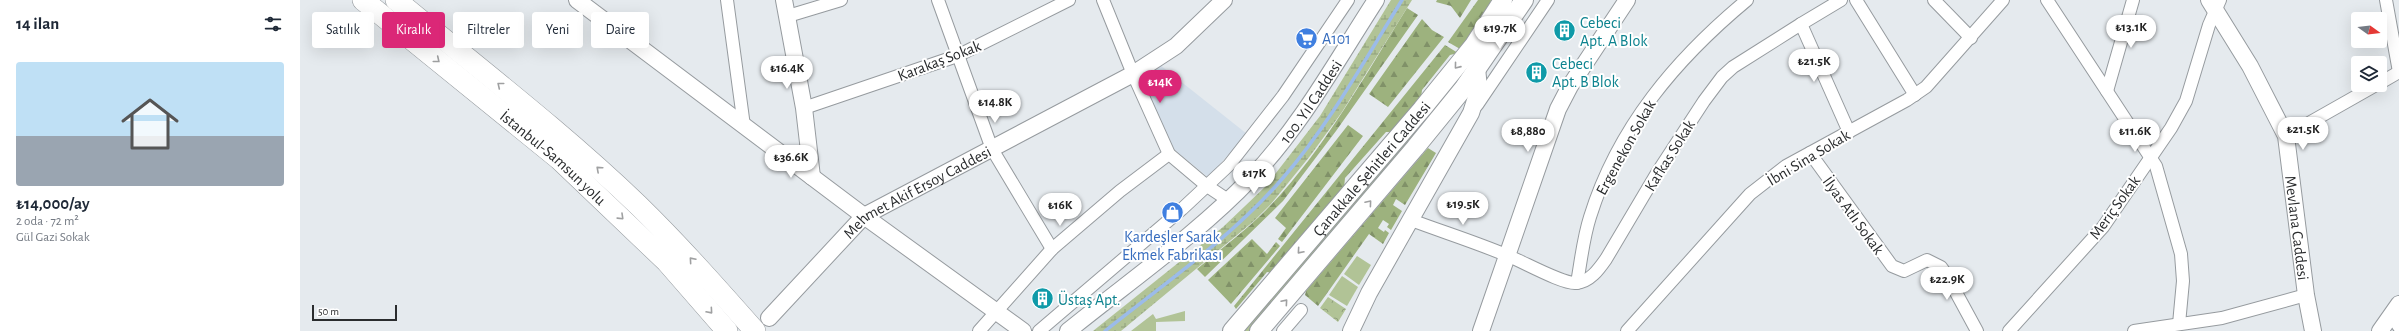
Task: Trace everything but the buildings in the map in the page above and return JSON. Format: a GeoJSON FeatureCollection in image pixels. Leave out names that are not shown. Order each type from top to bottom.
{"type":"FeatureCollection","features":[{"type":"Feature","properties":{"kind":"highway","name":"İstanbul-Samsun yolu"},"geometry":{"type":"LineString","coordinates":[[363,0],[560,159],[667,262],[727,331]]}},
{"type":"Feature","properties":{"kind":"highway","name":"İstanbul-Samsun yolu"},"geometry":{"type":"LineString","coordinates":[[396,0],[584,156],[632,199],[762,325]]}},
{"type":"Feature","properties":{"kind":"main road","name":"Çanakkale Şehitleri Caddesi"},"geometry":{"type":"LineString","coordinates":[[1259,331],[1415,148],[1477,68],[1481,49],[1503,0]]}},
{"type":"Feature","properties":{"kind":"main road","name":"Çanakkale Şehitleri Caddesi"},"geometry":{"type":"LineString","coordinates":[[1232,331],[1422,109],[1481,49],[1524,0]]}},
{"type":"Feature","properties":{"kind":"street"},"geometry":{"type":"LineString","coordinates":[[577,0],[864,216],[995,312],[1024,331]]}},
{"type":"Feature","properties":{"kind":"street"},"geometry":{"type":"LineString","coordinates":[[727,0],[744,126]]}},
{"type":"Feature","properties":{"kind":"street"},"geometry":{"type":"LineString","coordinates":[[784,0],[804,108],[812,177]]}},
{"type":"Feature","properties":{"kind":"street"},"geometry":{"type":"LineString","coordinates":[[788,16],[841,0]]}},
{"type":"Feature","properties":{"kind":"street"},"geometry":{"type":"LineString","coordinates":[[938,0],[957,56],[992,148],[1052,249]]}},
{"type":"Feature","properties":{"kind":"street","name":"Karakaş Sokak"},"geometry":{"type":"LineString","coordinates":[[804,108],[957,56],[1069,0]]}},
{"type":"Feature","properties":{"kind":"street"},"geometry":{"type":"LineString","coordinates":[[1103,0],[1133,74],[1169,154],[1207,186],[1228,200]]}},
{"type":"Feature","properties":{"kind":"street","name":"Mehmet Akif Ersoy Caddesi"},"geometry":{"type":"LineString","coordinates":[[762,325],[864,216],[1133,74],[1182,42],[1224,0]]}},
{"type":"Feature","properties":{"kind":"street","name":"100. Yıl Caddesi"},"geometry":{"type":"LineString","coordinates":[[1039,331],[1207,186],[1229,165],[1255,134],[1348,0]]}},
{"type":"Feature","properties":{"kind":"street","name":"100. Yıl Caddesi"},"geometry":{"type":"LineString","coordinates":[[1068,331],[1228,200],[1251,178],[1291,128],[1376,0]]}},
{"type":"Feature","properties":{"kind":"street"},"geometry":{"type":"LineString","coordinates":[[1351,331],[1369,293],[1471,113],[1548,0]]}},
{"type":"Feature","properties":{"kind":"street"},"geometry":{"type":"LineString","coordinates":[[1481,331],[1558,109],[1570,86],[1627,0]]}},
{"type":"Feature","properties":{"kind":"street","name":"Ergenekon Sokak"},"geometry":{"type":"LineString","coordinates":[[1577,283],[1586,230],[1596,200],[1634,123],[1648,101],[1676,65],[1709,32],[1748,0]]}},
{"type":"Feature","properties":{"kind":"street","name":"Kafkas Sokak"},"geometry":{"type":"LineString","coordinates":[[1577,283],[1588,278],[1600,268],[1657,173],[1714,87],[1733,68],[1841,0]]}},
{"type":"Feature","properties":{"kind":"street"},"geometry":{"type":"LineString","coordinates":[[1857,0],[1915,95]]}},
{"type":"Feature","properties":{"kind":"street"},"geometry":{"type":"LineString","coordinates":[[1934,0],[1971,38]]}},
{"type":"Feature","properties":{"kind":"street","name":"İbni Sina Sokak"},"geometry":{"type":"LineString","coordinates":[[1627,331],[1750,194],[1786,166],[1915,95],[1936,78],[2003,0]]}},
{"type":"Feature","properties":{"kind":"street"},"geometry":{"type":"LineString","coordinates":[[2047,0],[2151,156],[2156,166],[2181,254],[2183,280],[2179,324]]}},
{"type":"Feature","properties":{"kind":"street"},"geometry":{"type":"LineString","coordinates":[[2107,91],[2133,0]]}},
{"type":"Feature","properties":{"kind":"street"},"geometry":{"type":"LineString","coordinates":[[2386,0],[2399,72],[2387,79]]}},
{"type":"Feature","properties":{"kind":"street","name":"Mevlana Caddesi"},"geometry":{"type":"LineString","coordinates":[[2214,3],[2250,66],[2286,136],[2306,295],[2313,331]]}},
{"type":"Feature","properties":{"kind":"street","name":"Meriç Sokak"},"geometry":{"type":"LineString","coordinates":[[2009,331],[2103,227],[2171,128],[2186,101],[2214,3]]}},
{"type":"Feature","properties":{"kind":"street"},"geometry":{"type":"LineString","coordinates":[[1801,24],[1849,132]]}},
{"type":"Feature","properties":{"kind":"street"},"geometry":{"type":"LineString","coordinates":[[1471,113],[1479,88],[1477,68]]}},
{"type":"Feature","properties":{"kind":"street"},"geometry":{"type":"LineString","coordinates":[[2286,136],[2364,92]]}},
{"type":"Feature","properties":{"kind":"street"},"geometry":{"type":"LineString","coordinates":[[979,331],[1052,249],[1120,192],[1169,154]]}},
{"type":"Feature","properties":{"kind":"street","name":"İlyas Atlı Sokak"},"geometry":{"type":"LineString","coordinates":[[1810,154],[1888,262],[1897,269],[1904,271],[1927,260],[1941,267],[1977,331]]}},
{"type":"Feature","properties":{"kind":"street"},"geometry":{"type":"LineString","coordinates":[[1411,220],[1507,255],[1564,281],[1577,283]]}},
{"type":"Feature","properties":{"kind":"street"},"geometry":{"type":"LineString","coordinates":[[2134,331],[2222,318],[2306,295]]}},
{"type":"Feature","properties":{"kind":"street"},"geometry":{"type":"LineString","coordinates":[[1283,331],[1301,310]]}},
{"type":"Feature","properties":{"kind":"street"},"geometry":{"type":"LineString","coordinates":[[2380,331],[2396,316]]}},
{"type":"Feature","properties":{"kind":"shaded area"},"geometry":{"type":"Polygon","coordinates":[[[1160,65],[1247,134],[1208,177],[1171,147],[1139,78],[1160,65]]]}},
{"type":"Feature","properties":{"kind":"green space"},"geometry":{"type":"Polygon","coordinates":[[[1391,0],[1412,0],[1342,112],[1310,156],[1271,204],[1254,221],[1121,331],[1093,331],[1223,227],[1266,186],[1320,116],[1391,0]]]}},
{"type":"Feature","properties":{"kind":"green space"},"geometry":{"type":"Polygon","coordinates":[[[1437,0],[1471,0],[1460,18],[1451,6],[1436,2],[1437,0]]]}},
{"type":"Feature","properties":{"kind":"green space"},"geometry":{"type":"Polygon","coordinates":[[[1478,0],[1491,0],[1488,11],[1460,49],[1448,42],[1478,0]]]}},
{"type":"Feature","properties":{"kind":"green space"},"geometry":{"type":"Polygon","coordinates":[[[1407,8],[1418,15],[1336,131],[1283,201],[1205,277],[1197,269],[1260,216],[1302,169],[1340,116],[1407,8]]]}},
{"type":"Feature","properties":{"kind":"green space"},"geometry":{"type":"Polygon","coordinates":[[[1422,19],[1432,30],[1444,37],[1388,107],[1369,94],[1422,19]]]}},
{"type":"Feature","properties":{"kind":"green space"},"geometry":{"type":"Polygon","coordinates":[[[1445,45],[1458,53],[1450,55],[1422,90],[1421,98],[1393,132],[1386,132],[1345,178],[1344,188],[1272,273],[1267,272],[1236,309],[1234,306],[1445,45]]]}},
{"type":"Feature","properties":{"kind":"green space"},"geometry":{"type":"Polygon","coordinates":[[[1462,72],[1463,74],[1445,98],[1250,331],[1242,331],[1462,72]]]}},
{"type":"Feature","properties":{"kind":"green space"},"geometry":{"type":"Polygon","coordinates":[[[1348,125],[1363,136],[1282,242],[1278,239],[1286,228],[1275,218],[1348,125]]]}},
{"type":"Feature","properties":{"kind":"green space"},"geometry":{"type":"Polygon","coordinates":[[[1428,148],[1436,153],[1405,205],[1396,199],[1393,205],[1402,211],[1391,230],[1387,227],[1389,224],[1383,220],[1378,228],[1389,233],[1383,244],[1369,234],[1318,306],[1305,295],[1306,291],[1428,148]]]}},
{"type":"Feature","properties":{"kind":"green space"},"geometry":{"type":"Polygon","coordinates":[[[1252,239],[1267,254],[1276,242],[1280,246],[1231,304],[1208,280],[1252,239]]]}},
{"type":"Feature","properties":{"kind":"green space"},"geometry":{"type":"Polygon","coordinates":[[[1357,256],[1371,265],[1359,285],[1344,274],[1357,256]]]}},
{"type":"Feature","properties":{"kind":"green space"},"geometry":{"type":"Polygon","coordinates":[[[1342,276],[1358,287],[1347,306],[1329,295],[1342,276]]]}},
{"type":"Feature","properties":{"kind":"green space"},"geometry":{"type":"Polygon","coordinates":[[[1328,297],[1346,309],[1338,322],[1320,308],[1328,297]]]}},
{"type":"Feature","properties":{"kind":"green space"},"geometry":{"type":"Polygon","coordinates":[[[1185,311],[1185,321],[1156,322],[1156,331],[1131,331],[1153,314],[1156,319],[1185,311]]]}},
{"type":"Feature","properties":{"kind":"waterway"},"geometry":{"type":"LineString","coordinates":[[1105,331],[1220,240],[1282,179],[1331,115],[1402,0]]}},
{"type":"Feature","properties":{"kind":"place","name":"Cebeci Apt. A Blok"},"geometry":{"type":"Point","coordinates":[1564,31]}},
{"type":"Feature","properties":{"kind":"place","name":"A101"},"geometry":{"type":"Point","coordinates":[1306,38]}},
{"type":"Feature","properties":{"kind":"place","name":"Cebeci Apt. B Blok"},"geometry":{"type":"Point","coordinates":[1537,72]}},
{"type":"Feature","properties":{"kind":"place","name":"Kardeşler Sarak Ekmek Fabrikası"},"geometry":{"type":"Point","coordinates":[1172,212]}},
{"type":"Feature","properties":{"kind":"place","name":"Üstaş Apt."},"geometry":{"type":"Point","coordinates":[1042,299]}}]}
